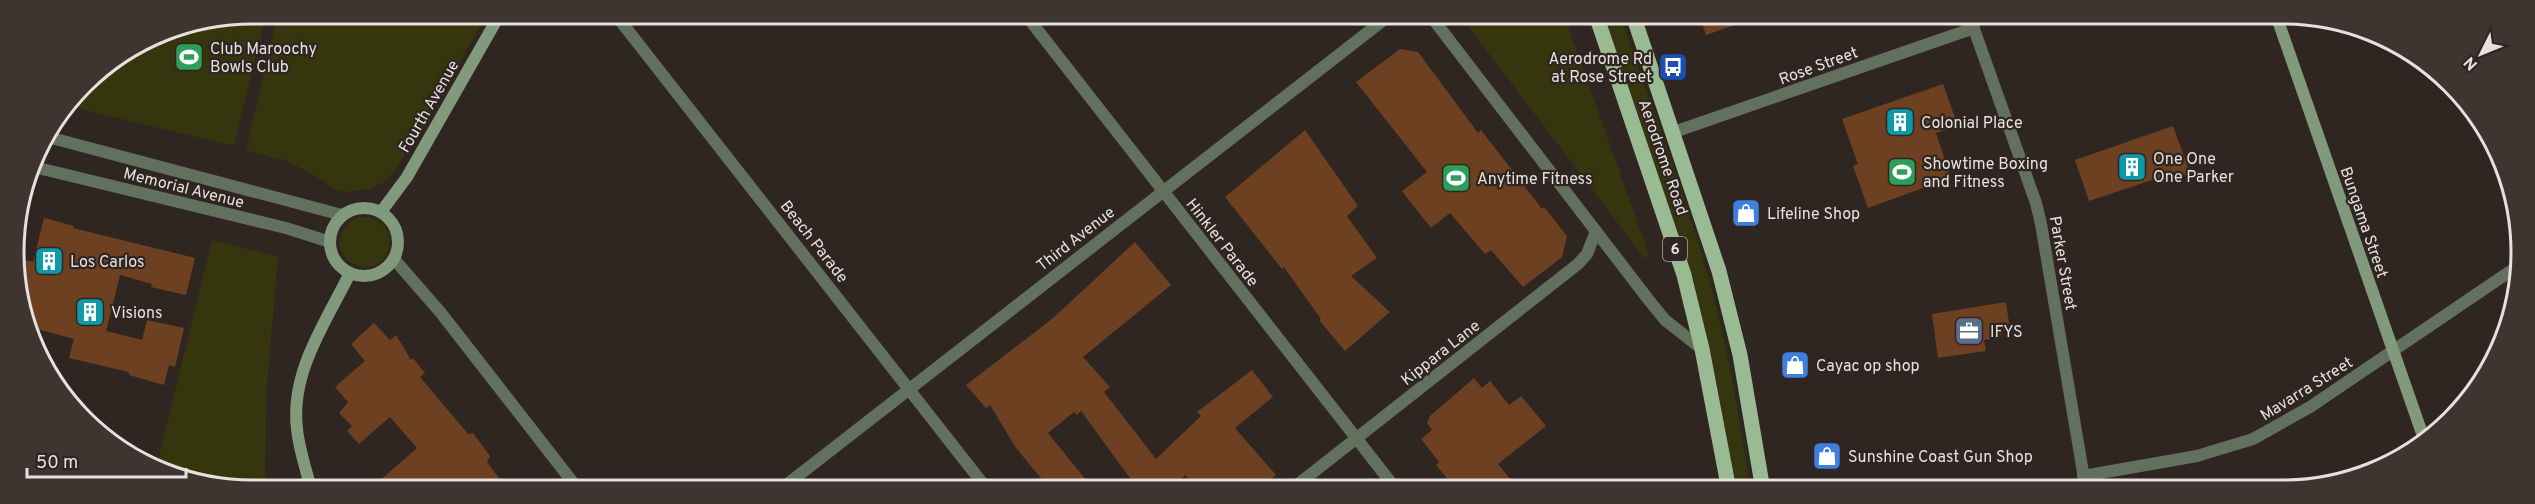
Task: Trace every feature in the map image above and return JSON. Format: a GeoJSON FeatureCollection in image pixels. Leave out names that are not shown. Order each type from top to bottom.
{"type":"FeatureCollection","features":[{"type":"Feature","properties":{"kind":"main road","name":"Aerodrome Road"},"geometry":{"type":"LineString","coordinates":[[1599,24],[1671,236],[1702,348],[1727,480]]}},
{"type":"Feature","properties":{"kind":"main road","name":"Aerodrome Road"},"geometry":{"type":"LineString","coordinates":[[1636,24],[1719,271],[1740,355],[1761,480]]}},
{"type":"Feature","properties":{"kind":"street","name":"Fourth Avenue"},"geometry":{"type":"LineString","coordinates":[[381,212],[407,177],[494,24]]}},
{"type":"Feature","properties":{"kind":"street","name":"Beach Parade"},"geometry":{"type":"LineString","coordinates":[[623,24],[980,480]]}},
{"type":"Feature","properties":{"kind":"street","name":"Hinkler Parade"},"geometry":{"type":"LineString","coordinates":[[1033,24],[1389,480]]}},
{"type":"Feature","properties":{"kind":"street","name":"Third Avenue"},"geometry":{"type":"LineString","coordinates":[[793,480],[1377,24]]}},
{"type":"Feature","properties":{"kind":"street"},"geometry":{"type":"LineString","coordinates":[[1437,24],[1665,320],[1702,348]]}},
{"type":"Feature","properties":{"kind":"street","name":"Parker Street"},"geometry":{"type":"LineString","coordinates":[[1972,24],[2036,203],[2085,480]]}},
{"type":"Feature","properties":{"kind":"street","name":"Bungama Street"},"geometry":{"type":"LineString","coordinates":[[2279,24],[2422,433]]}},
{"type":"Feature","properties":{"kind":"street","name":"Rose Street"},"geometry":{"type":"LineString","coordinates":[[1674,132],[1974,28]]}},
{"type":"Feature","properties":{"kind":"street","name":"Memorial Avenue"},"geometry":{"type":"LineString","coordinates":[[55,139],[342,215]]}},
{"type":"Feature","properties":{"kind":"street","name":"Memorial Avenue"},"geometry":{"type":"LineString","coordinates":[[40,168],[286,228],[330,242]]}},
{"type":"Feature","properties":{"kind":"street"},"geometry":{"type":"LineString","coordinates":[[361,207],[381,212],[390,219],[398,238],[398,249],[394,259],[379,272],[370,275],[350,273],[336,260],[330,242],[335,223],[342,215],[361,207]]}},
{"type":"Feature","properties":{"kind":"street","name":"Kippara Lane"},"geometry":{"type":"LineString","coordinates":[[1303,480],[1578,264],[1587,254],[1596,231]]}},
{"type":"Feature","properties":{"kind":"street"},"geometry":{"type":"LineString","coordinates":[[394,259],[441,313],[571,480]]}},
{"type":"Feature","properties":{"kind":"street","name":"Mavarra Street"},"geometry":{"type":"LineString","coordinates":[[2084,476],[2197,456],[2253,439],[2310,407],[2510,271]]}},
{"type":"Feature","properties":{"kind":"street"},"geometry":{"type":"LineString","coordinates":[[309,480],[297,429],[298,389],[301,372],[350,273]]}},
{"type":"Feature","properties":{"kind":"shaded area","name":"Club Maroochy Bowls Club"},"geometry":{"type":"Polygon","coordinates":[[[237,24],[264,24],[234,146],[76,108],[91,91],[125,62],[165,41],[208,28],[237,24]]]}},
{"type":"Feature","properties":{"kind":"shaded area"},"geometry":{"type":"Polygon","coordinates":[[[276,24],[482,24],[394,172],[384,182],[372,188],[347,192],[334,189],[287,161],[246,150],[276,24]]]}},
{"type":"Feature","properties":{"kind":"shaded area"},"geometry":{"type":"Polygon","coordinates":[[[1466,24],[1567,24],[1649,255],[1645,259],[1466,24]]]}},
{"type":"Feature","properties":{"kind":"shaded area"},"geometry":{"type":"Polygon","coordinates":[[[1606,24],[1623,24],[1699,246],[1722,331],[1749,480],[1733,480],[1719,395],[1694,281],[1606,24]]]}},
{"type":"Feature","properties":{"kind":"shaded area"},"geometry":{"type":"Polygon","coordinates":[[[365,217],[374,219],[385,228],[390,242],[388,251],[379,262],[365,267],[356,265],[345,256],[340,242],[342,233],[351,222],[365,217]]]}},
{"type":"Feature","properties":{"kind":"shaded area"},"geometry":{"type":"Polygon","coordinates":[[[212,240],[278,257],[266,397],[265,480],[237,480],[208,476],[158,460],[212,240]]]}},
{"type":"Feature","properties":{"kind":"building"},"geometry":{"type":"Polygon","coordinates":[[[1702,24],[1737,24],[1706,35],[1702,24]]]}},
{"type":"Feature","properties":{"kind":"building"},"geometry":{"type":"Polygon","coordinates":[[[1400,49],[1418,52],[1478,133],[1481,130],[1542,209],[1544,207],[1567,236],[1562,257],[1523,287],[1491,250],[1485,254],[1450,213],[1431,228],[1402,191],[1427,172],[1356,82],[1400,49]]]}},
{"type":"Feature","properties":{"kind":"building"},"geometry":{"type":"Polygon","coordinates":[[[1943,84],[1958,126],[1936,133],[1951,178],[1868,208],[1853,166],[1858,164],[1842,119],[1943,84]]]}},
{"type":"Feature","properties":{"kind":"building","name":"One One One Parker"},"geometry":{"type":"Polygon","coordinates":[[[2173,126],[2190,173],[2157,185],[2155,179],[2089,201],[2075,160],[2173,126]]]}},
{"type":"Feature","properties":{"kind":"building"},"geometry":{"type":"Polygon","coordinates":[[[1305,130],[1358,206],[1347,216],[1377,258],[1351,276],[1390,312],[1345,351],[1319,320],[1321,319],[1284,267],[1282,269],[1225,197],[1305,130]]]}},
{"type":"Feature","properties":{"kind":"building","name":"Visions"},"geometry":{"type":"Polygon","coordinates":[[[44,218],[74,226],[73,228],[195,258],[186,295],[151,287],[152,284],[120,275],[106,331],[142,340],[147,320],[184,328],[175,367],[169,365],[164,385],[129,375],[129,372],[69,358],[74,339],[37,329],[28,296],[24,267],[25,260],[33,262],[44,218]]]}},
{"type":"Feature","properties":{"kind":"building"},"geometry":{"type":"Polygon","coordinates":[[[1135,242],[1171,285],[1083,357],[1110,387],[1104,392],[1156,459],[1201,416],[1197,412],[1252,370],[1273,397],[1235,428],[1276,475],[1270,480],[1189,480],[1185,475],[1181,480],[1131,480],[1081,411],[1077,415],[1074,412],[1048,433],[1086,480],[1043,480],[1016,448],[990,405],[986,408],[966,385],[1052,319],[1135,242]]]}},
{"type":"Feature","properties":{"kind":"building","name":"IFYS"},"geometry":{"type":"Polygon","coordinates":[[[2006,302],[2009,323],[1998,338],[1984,340],[1986,351],[1938,358],[1932,314],[2006,302]]]}},
{"type":"Feature","properties":{"kind":"building"},"geometry":{"type":"Polygon","coordinates":[[[374,323],[390,340],[396,335],[411,360],[413,358],[425,373],[420,377],[468,434],[473,433],[490,456],[487,462],[500,480],[380,480],[417,448],[390,417],[359,444],[347,431],[352,426],[339,413],[348,402],[335,387],[365,361],[351,344],[374,323]]]}},
{"type":"Feature","properties":{"kind":"building"},"geometry":{"type":"Polygon","coordinates":[[[1474,378],[1482,388],[1490,381],[1509,405],[1521,396],[1546,426],[1498,464],[1511,480],[1448,480],[1436,465],[1439,462],[1421,439],[1432,430],[1427,423],[1430,416],[1474,378]]]}},
{"type":"Feature","properties":{"kind":"place","name":"Club Maroochy Bowls Club"},"geometry":{"type":"Point","coordinates":[189,57]}},
{"type":"Feature","properties":{"kind":"place","name":"Aerodrome Rd at Rose Street"},"geometry":{"type":"Point","coordinates":[1673,67]}},
{"type":"Feature","properties":{"kind":"place","name":"Colonial Place"},"geometry":{"type":"Point","coordinates":[1900,122]}},
{"type":"Feature","properties":{"kind":"place","name":"One One One Parker"},"geometry":{"type":"Point","coordinates":[2132,167]}},
{"type":"Feature","properties":{"kind":"place","name":"Showtime Boxing and Fitness"},"geometry":{"type":"Point","coordinates":[1902,172]}},
{"type":"Feature","properties":{"kind":"place","name":"Anytime Fitness"},"geometry":{"type":"Point","coordinates":[1456,178]}},
{"type":"Feature","properties":{"kind":"place","name":"Lifeline Shop"},"geometry":{"type":"Point","coordinates":[1746,213]}},
{"type":"Feature","properties":{"kind":"place","name":"Los Carlos"},"geometry":{"type":"Point","coordinates":[49,261]}},
{"type":"Feature","properties":{"kind":"place","name":"Visions"},"geometry":{"type":"Point","coordinates":[90,312]}},
{"type":"Feature","properties":{"kind":"place","name":"IFYS"},"geometry":{"type":"Point","coordinates":[1969,331]}},
{"type":"Feature","properties":{"kind":"place","name":"Cayac op shop"},"geometry":{"type":"Point","coordinates":[1795,365]}},
{"type":"Feature","properties":{"kind":"place","name":"Sunshine Coast Gun Shop"},"geometry":{"type":"Point","coordinates":[1827,456]}}]}
